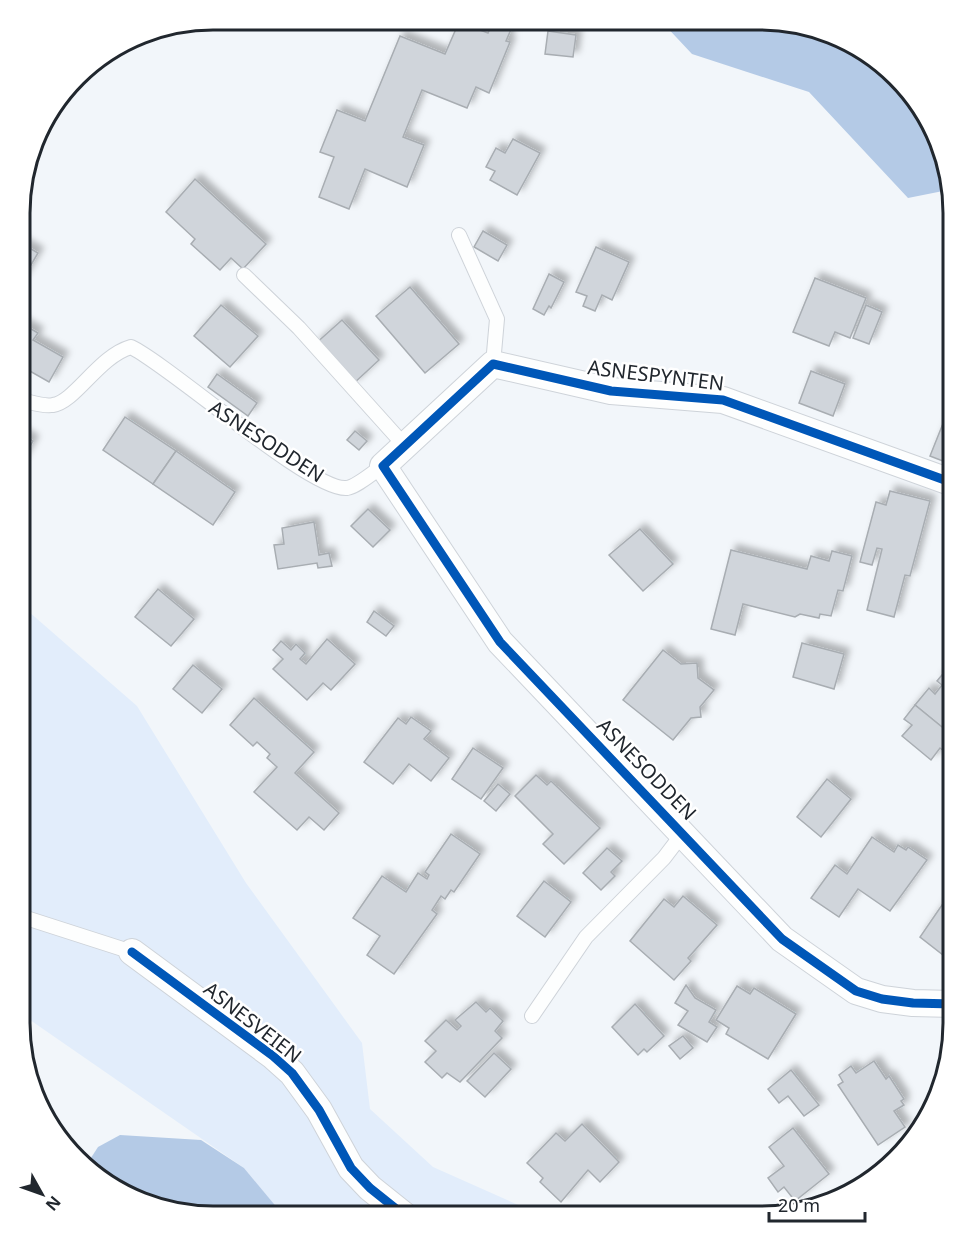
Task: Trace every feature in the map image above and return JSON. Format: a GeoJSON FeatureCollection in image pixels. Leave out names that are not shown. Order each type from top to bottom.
{"type":"FeatureCollection","features":[{"type":"Feature","properties":{"kind":"street"},"geometry":{"type":"LineString","coordinates":[[383,466],[492,364]]}},
{"type":"Feature","properties":{"kind":"street","name":"ASNESPYNTEN"},"geometry":{"type":"LineString","coordinates":[[492,364],[611,391],[723,400],[943,479]]}},
{"type":"Feature","properties":{"kind":"street","name":"ASNESODDEN"},"geometry":{"type":"LineString","coordinates":[[383,466],[500,642],[782,939],[832,977],[856,991],[882,999],[943,1003]]}},
{"type":"Feature","properties":{"kind":"street","name":"ASNESVEIEN"},"geometry":{"type":"LineString","coordinates":[[132,952],[273,1056],[292,1073],[319,1110],[351,1168],[370,1188],[392,1206]]}},
{"type":"Feature","properties":{"kind":"lane"},"geometry":{"type":"LineString","coordinates":[[459,235],[497,319],[492,364]]}},
{"type":"Feature","properties":{"kind":"lane"},"geometry":{"type":"LineString","coordinates":[[244,275],[299,328],[405,446]]}},
{"type":"Feature","properties":{"kind":"lane","name":"ASNESODDEN"},"geometry":{"type":"LineString","coordinates":[[30,402],[46,405],[63,402],[104,361],[119,351],[131,347],[216,410],[306,470],[339,487],[349,488],[383,466]]}},
{"type":"Feature","properties":{"kind":"lane"},"geometry":{"type":"LineString","coordinates":[[532,1016],[586,937],[664,858],[683,833]]}},
{"type":"Feature","properties":{"kind":"lane"},"geometry":{"type":"LineString","coordinates":[[30,919],[132,952]]}},
{"type":"Feature","properties":{"kind":"shaded area"},"geometry":{"type":"Polygon","coordinates":[[[30,613],[137,706],[246,883],[362,1043],[370,1109],[433,1167],[521,1206],[276,1206],[244,1168],[30,1020],[30,613]]]}},
{"type":"Feature","properties":{"kind":"water"},"geometry":{"type":"Polygon","coordinates":[[[669,30],[784,32],[819,40],[841,49],[872,68],[890,83],[905,101],[919,121],[929,143],[937,165],[941,191],[908,198],[809,92],[692,54],[669,30]]]}},
{"type":"Feature","properties":{"kind":"water"},"geometry":{"type":"Polygon","coordinates":[[[120,1135],[201,1140],[244,1168],[276,1206],[201,1206],[165,1200],[121,1182],[101,1168],[90,1159],[98,1147],[120,1135]]]}},
{"type":"Feature","properties":{"kind":"building"},"geometry":{"type":"Polygon","coordinates":[[[456,30],[480,30],[488,33],[489,30],[511,30],[506,41],[510,42],[489,93],[476,87],[467,108],[422,90],[403,137],[424,145],[407,187],[365,169],[349,209],[319,197],[334,157],[320,152],[337,110],[365,121],[400,36],[445,54],[456,30]]]}},
{"type":"Feature","properties":{"kind":"building"},"geometry":{"type":"Polygon","coordinates":[[[548,31],[576,35],[573,57],[545,54],[548,31]]]}},
{"type":"Feature","properties":{"kind":"building"},"geometry":{"type":"Polygon","coordinates":[[[513,139],[540,153],[517,195],[490,180],[495,171],[486,167],[496,148],[505,153],[513,139]]]}},
{"type":"Feature","properties":{"kind":"building"},"geometry":{"type":"Polygon","coordinates":[[[195,179],[266,244],[243,269],[231,258],[220,270],[191,244],[195,239],[166,212],[195,179]]]}},
{"type":"Feature","properties":{"kind":"building"},"geometry":{"type":"Polygon","coordinates":[[[483,231],[507,245],[498,261],[474,247],[483,231]]]}},
{"type":"Feature","properties":{"kind":"building"},"geometry":{"type":"Polygon","coordinates":[[[596,247],[629,262],[612,300],[602,295],[595,311],[583,306],[587,296],[576,292],[596,247]]]}},
{"type":"Feature","properties":{"kind":"building"},"geometry":{"type":"Polygon","coordinates":[[[30,248],[38,253],[30,267],[30,248]]]}},
{"type":"Feature","properties":{"kind":"building"},"geometry":{"type":"Polygon","coordinates":[[[549,274],[564,282],[551,308],[549,306],[544,315],[533,309],[549,274]]]}},
{"type":"Feature","properties":{"kind":"building"},"geometry":{"type":"Polygon","coordinates":[[[815,278],[866,298],[850,338],[835,332],[829,346],[793,332],[815,278]]]}},
{"type":"Feature","properties":{"kind":"building"},"geometry":{"type":"Polygon","coordinates":[[[410,287],[459,344],[425,373],[376,316],[410,287]]]}},
{"type":"Feature","properties":{"kind":"building"},"geometry":{"type":"Polygon","coordinates":[[[221,305],[258,336],[230,367],[194,336],[221,305]]]}},
{"type":"Feature","properties":{"kind":"building"},"geometry":{"type":"Polygon","coordinates":[[[866,305],[882,312],[869,344],[853,338],[866,305]]]}},
{"type":"Feature","properties":{"kind":"building"},"geometry":{"type":"Polygon","coordinates":[[[342,320],[379,360],[352,385],[314,345],[342,320]]]}},
{"type":"Feature","properties":{"kind":"building"},"geometry":{"type":"Polygon","coordinates":[[[30,328],[38,333],[33,340],[63,357],[49,382],[30,371],[30,328]]]}},
{"type":"Feature","properties":{"kind":"building"},"geometry":{"type":"Polygon","coordinates":[[[811,371],[845,384],[833,416],[799,403],[811,371]]]}},
{"type":"Feature","properties":{"kind":"building"},"geometry":{"type":"Polygon","coordinates":[[[217,374],[257,403],[248,416],[208,387],[217,374]]]}},
{"type":"Feature","properties":{"kind":"building"},"geometry":{"type":"Polygon","coordinates":[[[125,417],[176,451],[153,484],[103,450],[125,417]]]}},
{"type":"Feature","properties":{"kind":"building"},"geometry":{"type":"Polygon","coordinates":[[[943,424],[943,461],[930,456],[943,424]]]}},
{"type":"Feature","properties":{"kind":"building"},"geometry":{"type":"Polygon","coordinates":[[[355,431],[367,441],[359,450],[347,440],[355,431]]]}},
{"type":"Feature","properties":{"kind":"building"},"geometry":{"type":"Polygon","coordinates":[[[176,451],[235,492],[213,525],[153,484],[176,451]]]}},
{"type":"Feature","properties":{"kind":"building"},"geometry":{"type":"Polygon","coordinates":[[[890,491],[930,501],[910,576],[905,575],[894,617],[867,610],[882,549],[877,548],[872,565],[860,562],[876,502],[886,505],[890,491]]]}},
{"type":"Feature","properties":{"kind":"building"},"geometry":{"type":"Polygon","coordinates":[[[368,509],[390,530],[373,547],[351,526],[368,509]]]}},
{"type":"Feature","properties":{"kind":"building"},"geometry":{"type":"Polygon","coordinates":[[[314,522],[319,555],[329,553],[332,566],[318,568],[317,563],[278,569],[274,545],[284,544],[282,528],[314,522]]]}},
{"type":"Feature","properties":{"kind":"building"},"geometry":{"type":"Polygon","coordinates":[[[640,529],[673,564],[643,591],[609,555],[640,529]]]}},
{"type":"Feature","properties":{"kind":"building"},"geometry":{"type":"Polygon","coordinates":[[[731,550],[807,569],[811,556],[829,561],[832,551],[852,556],[843,591],[838,590],[831,616],[820,614],[819,618],[800,614],[795,617],[743,604],[735,635],[711,629],[731,550]]]}},
{"type":"Feature","properties":{"kind":"building"},"geometry":{"type":"Polygon","coordinates":[[[158,589],[194,619],[171,646],[135,617],[158,589]]]}},
{"type":"Feature","properties":{"kind":"building"},"geometry":{"type":"Polygon","coordinates":[[[374,611],[394,626],[386,636],[367,622],[374,611]]]}},
{"type":"Feature","properties":{"kind":"building"},"geometry":{"type":"Polygon","coordinates":[[[327,639],[355,664],[331,690],[323,683],[307,700],[273,669],[283,659],[273,650],[281,641],[291,650],[296,644],[305,653],[300,659],[306,664],[327,639]]]}},
{"type":"Feature","properties":{"kind":"building"},"geometry":{"type":"Polygon","coordinates":[[[802,643],[844,654],[834,689],[793,677],[802,643]]]}},
{"type":"Feature","properties":{"kind":"building"},"geometry":{"type":"Polygon","coordinates":[[[663,650],[681,664],[697,663],[698,678],[714,690],[700,707],[701,717],[691,718],[673,740],[623,700],[663,650]]]}},
{"type":"Feature","properties":{"kind":"building"},"geometry":{"type":"Polygon","coordinates":[[[193,665],[222,689],[202,713],[173,689],[193,665]]]}},
{"type":"Feature","properties":{"kind":"building"},"geometry":{"type":"Polygon","coordinates":[[[943,674],[943,686],[937,681],[943,674]]]}},
{"type":"Feature","properties":{"kind":"building"},"geometry":{"type":"Polygon","coordinates":[[[943,686],[943,728],[915,705],[929,688],[935,694],[943,686]]]}},
{"type":"Feature","properties":{"kind":"building"},"geometry":{"type":"Polygon","coordinates":[[[254,698],[314,752],[295,773],[339,813],[324,830],[309,817],[297,830],[254,792],[277,767],[267,758],[270,754],[257,742],[253,746],[230,725],[254,698]]]}},
{"type":"Feature","properties":{"kind":"building"},"geometry":{"type":"Polygon","coordinates":[[[915,705],[943,728],[943,750],[940,748],[931,760],[902,736],[912,725],[904,719],[915,705]]]}},
{"type":"Feature","properties":{"kind":"building"},"geometry":{"type":"Polygon","coordinates":[[[411,717],[431,731],[424,739],[449,758],[431,781],[409,764],[393,784],[364,762],[398,718],[406,724],[411,717]]]}},
{"type":"Feature","properties":{"kind":"building"},"geometry":{"type":"Polygon","coordinates":[[[473,748],[503,768],[481,799],[452,779],[473,748]]]}},
{"type":"Feature","properties":{"kind":"building"},"geometry":{"type":"Polygon","coordinates":[[[536,775],[547,785],[551,781],[600,828],[564,864],[543,844],[553,834],[515,796],[536,775]]]}},
{"type":"Feature","properties":{"kind":"building"},"geometry":{"type":"Polygon","coordinates":[[[827,779],[851,799],[821,837],[797,817],[827,779]]]}},
{"type":"Feature","properties":{"kind":"building"},"geometry":{"type":"Polygon","coordinates":[[[498,784],[510,794],[496,811],[484,801],[498,784]]]}},
{"type":"Feature","properties":{"kind":"building"},"geometry":{"type":"Polygon","coordinates":[[[451,834],[480,854],[454,892],[451,890],[445,899],[441,896],[432,910],[437,914],[394,974],[367,955],[380,936],[353,918],[382,876],[406,892],[418,873],[427,879],[429,875],[425,872],[451,834]]]}},
{"type":"Feature","properties":{"kind":"building"},"geometry":{"type":"Polygon","coordinates":[[[872,837],[894,852],[898,845],[906,850],[908,847],[927,860],[890,911],[858,889],[839,917],[811,898],[835,865],[847,874],[872,837]]]}},
{"type":"Feature","properties":{"kind":"building"},"geometry":{"type":"Polygon","coordinates":[[[607,848],[622,861],[611,872],[615,876],[601,890],[583,873],[607,848]]]}},
{"type":"Feature","properties":{"kind":"building"},"geometry":{"type":"Polygon","coordinates":[[[544,881],[571,902],[545,937],[517,916],[544,881]]]}},
{"type":"Feature","properties":{"kind":"building"},"geometry":{"type":"Polygon","coordinates":[[[683,896],[717,925],[688,958],[691,961],[674,980],[630,941],[664,899],[674,907],[683,896]]]}},
{"type":"Feature","properties":{"kind":"building"},"geometry":{"type":"Polygon","coordinates":[[[943,904],[943,955],[920,937],[943,904]]]}},
{"type":"Feature","properties":{"kind":"building"},"geometry":{"type":"Polygon","coordinates":[[[686,985],[695,998],[716,1010],[709,1022],[717,1027],[707,1042],[678,1025],[688,1011],[675,1003],[686,985]]]}},
{"type":"Feature","properties":{"kind":"building"},"geometry":{"type":"Polygon","coordinates":[[[737,986],[750,994],[754,988],[796,1014],[768,1059],[726,1034],[729,1028],[716,1020],[737,986]]]}},
{"type":"Feature","properties":{"kind":"building"},"geometry":{"type":"Polygon","coordinates":[[[476,1002],[486,1012],[490,1008],[503,1021],[495,1031],[502,1038],[460,1082],[447,1073],[442,1078],[425,1062],[436,1051],[425,1041],[446,1020],[457,1030],[461,1026],[455,1020],[476,1002]]]}},
{"type":"Feature","properties":{"kind":"building"},"geometry":{"type":"Polygon","coordinates":[[[635,1004],[664,1036],[647,1052],[644,1049],[638,1055],[612,1027],[635,1004]]]}},
{"type":"Feature","properties":{"kind":"building"},"geometry":{"type":"Polygon","coordinates":[[[683,1036],[693,1048],[680,1059],[669,1046],[683,1036]]]}},
{"type":"Feature","properties":{"kind":"building"},"geometry":{"type":"Polygon","coordinates":[[[494,1053],[511,1069],[485,1097],[467,1081],[494,1053]]]}},
{"type":"Feature","properties":{"kind":"building"},"geometry":{"type":"Polygon","coordinates":[[[874,1061],[886,1079],[889,1076],[904,1099],[901,1101],[904,1105],[894,1111],[905,1127],[878,1145],[838,1085],[843,1082],[839,1075],[851,1066],[856,1073],[874,1061]]]}},
{"type":"Feature","properties":{"kind":"building"},"geometry":{"type":"Polygon","coordinates":[[[791,1070],[819,1105],[804,1116],[788,1096],[779,1103],[768,1089],[791,1070]]]}},
{"type":"Feature","properties":{"kind":"building"},"geometry":{"type":"Polygon","coordinates":[[[582,1124],[619,1162],[600,1182],[588,1170],[561,1202],[540,1182],[543,1178],[527,1163],[556,1133],[565,1141],[582,1124]]]}},
{"type":"Feature","properties":{"kind":"building"},"geometry":{"type":"Polygon","coordinates":[[[793,1128],[829,1174],[795,1201],[784,1187],[778,1192],[768,1178],[784,1166],[769,1147],[793,1128]]]}},
{"type":"Feature","properties":{"kind":"cycle path"},"geometry":{"type":"LineString","coordinates":[[943,479],[723,400],[611,391],[493,364],[383,466],[500,642],[782,939],[856,991],[882,999],[943,1004]]}},
{"type":"Feature","properties":{"kind":"cycle path"},"geometry":{"type":"LineString","coordinates":[[132,952],[273,1056],[292,1073],[319,1110],[351,1168],[370,1188],[392,1206]]}}]}
